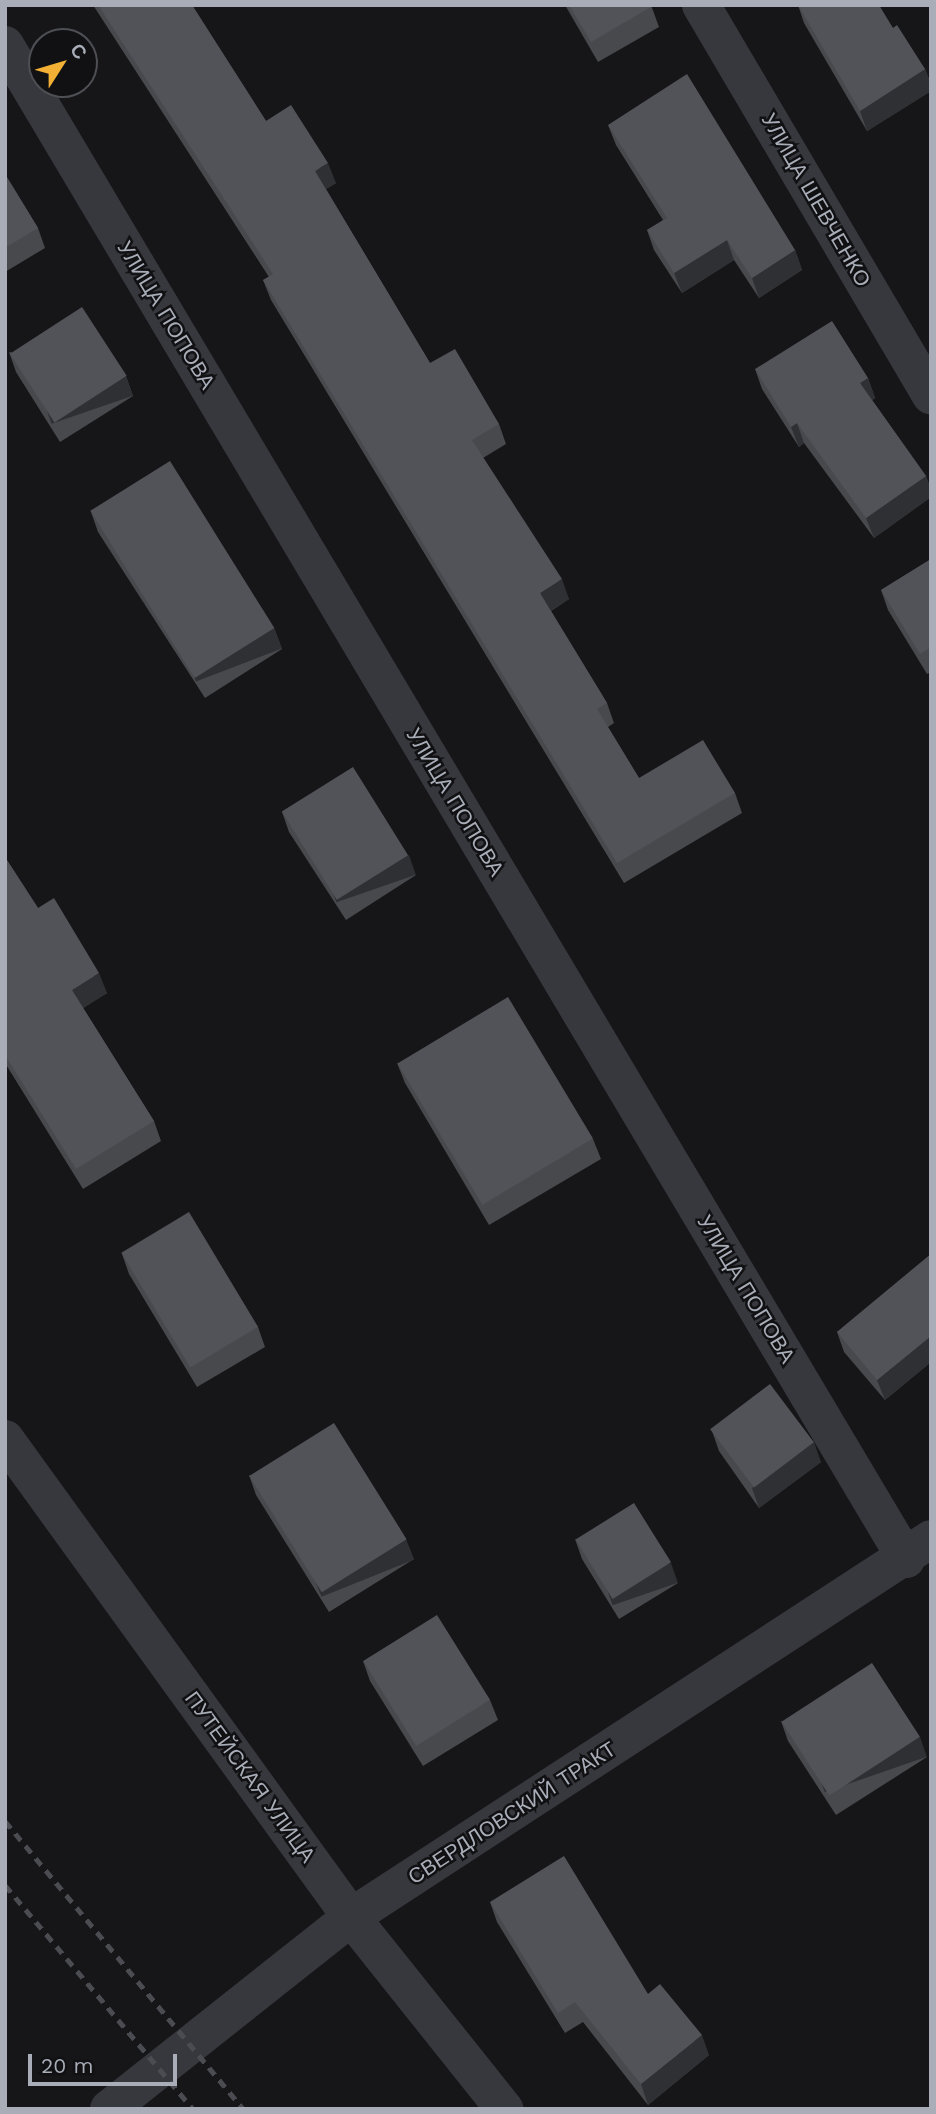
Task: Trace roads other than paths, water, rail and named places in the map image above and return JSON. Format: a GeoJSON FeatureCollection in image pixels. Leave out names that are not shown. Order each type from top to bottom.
{"type":"FeatureCollection","features":[{"type":"Feature","properties":{"kind":"street","name":"УЛИЦА ШЕВЧЕНКО"},"geometry":{"type":"LineString","coordinates":[[701,5],[931,395]]}},
{"type":"Feature","properties":{"kind":"street","name":"УЛИЦА ПОПОВА"},"geometry":{"type":"LineString","coordinates":[[5,45],[918,1549]]}},
{"type":"Feature","properties":{"kind":"street","name":"ПУТЕЙСКАЯ УЛИЦА"},"geometry":{"type":"LineString","coordinates":[[5,1439],[351,1917],[504,2109]]}},
{"type":"Feature","properties":{"kind":"street","name":"СВЕРДЛОВСКИЙ ТРАКТ"},"geometry":{"type":"LineString","coordinates":[[109,2109],[351,1917],[918,1549]]}},
{"type":"Feature","properties":{"kind":"railway"},"geometry":{"type":"LineString","coordinates":[[5,1821],[243,2109]]}},
{"type":"Feature","properties":{"kind":"railway"},"geometry":{"type":"LineString","coordinates":[[5,1885],[193,2109]]}}]}
